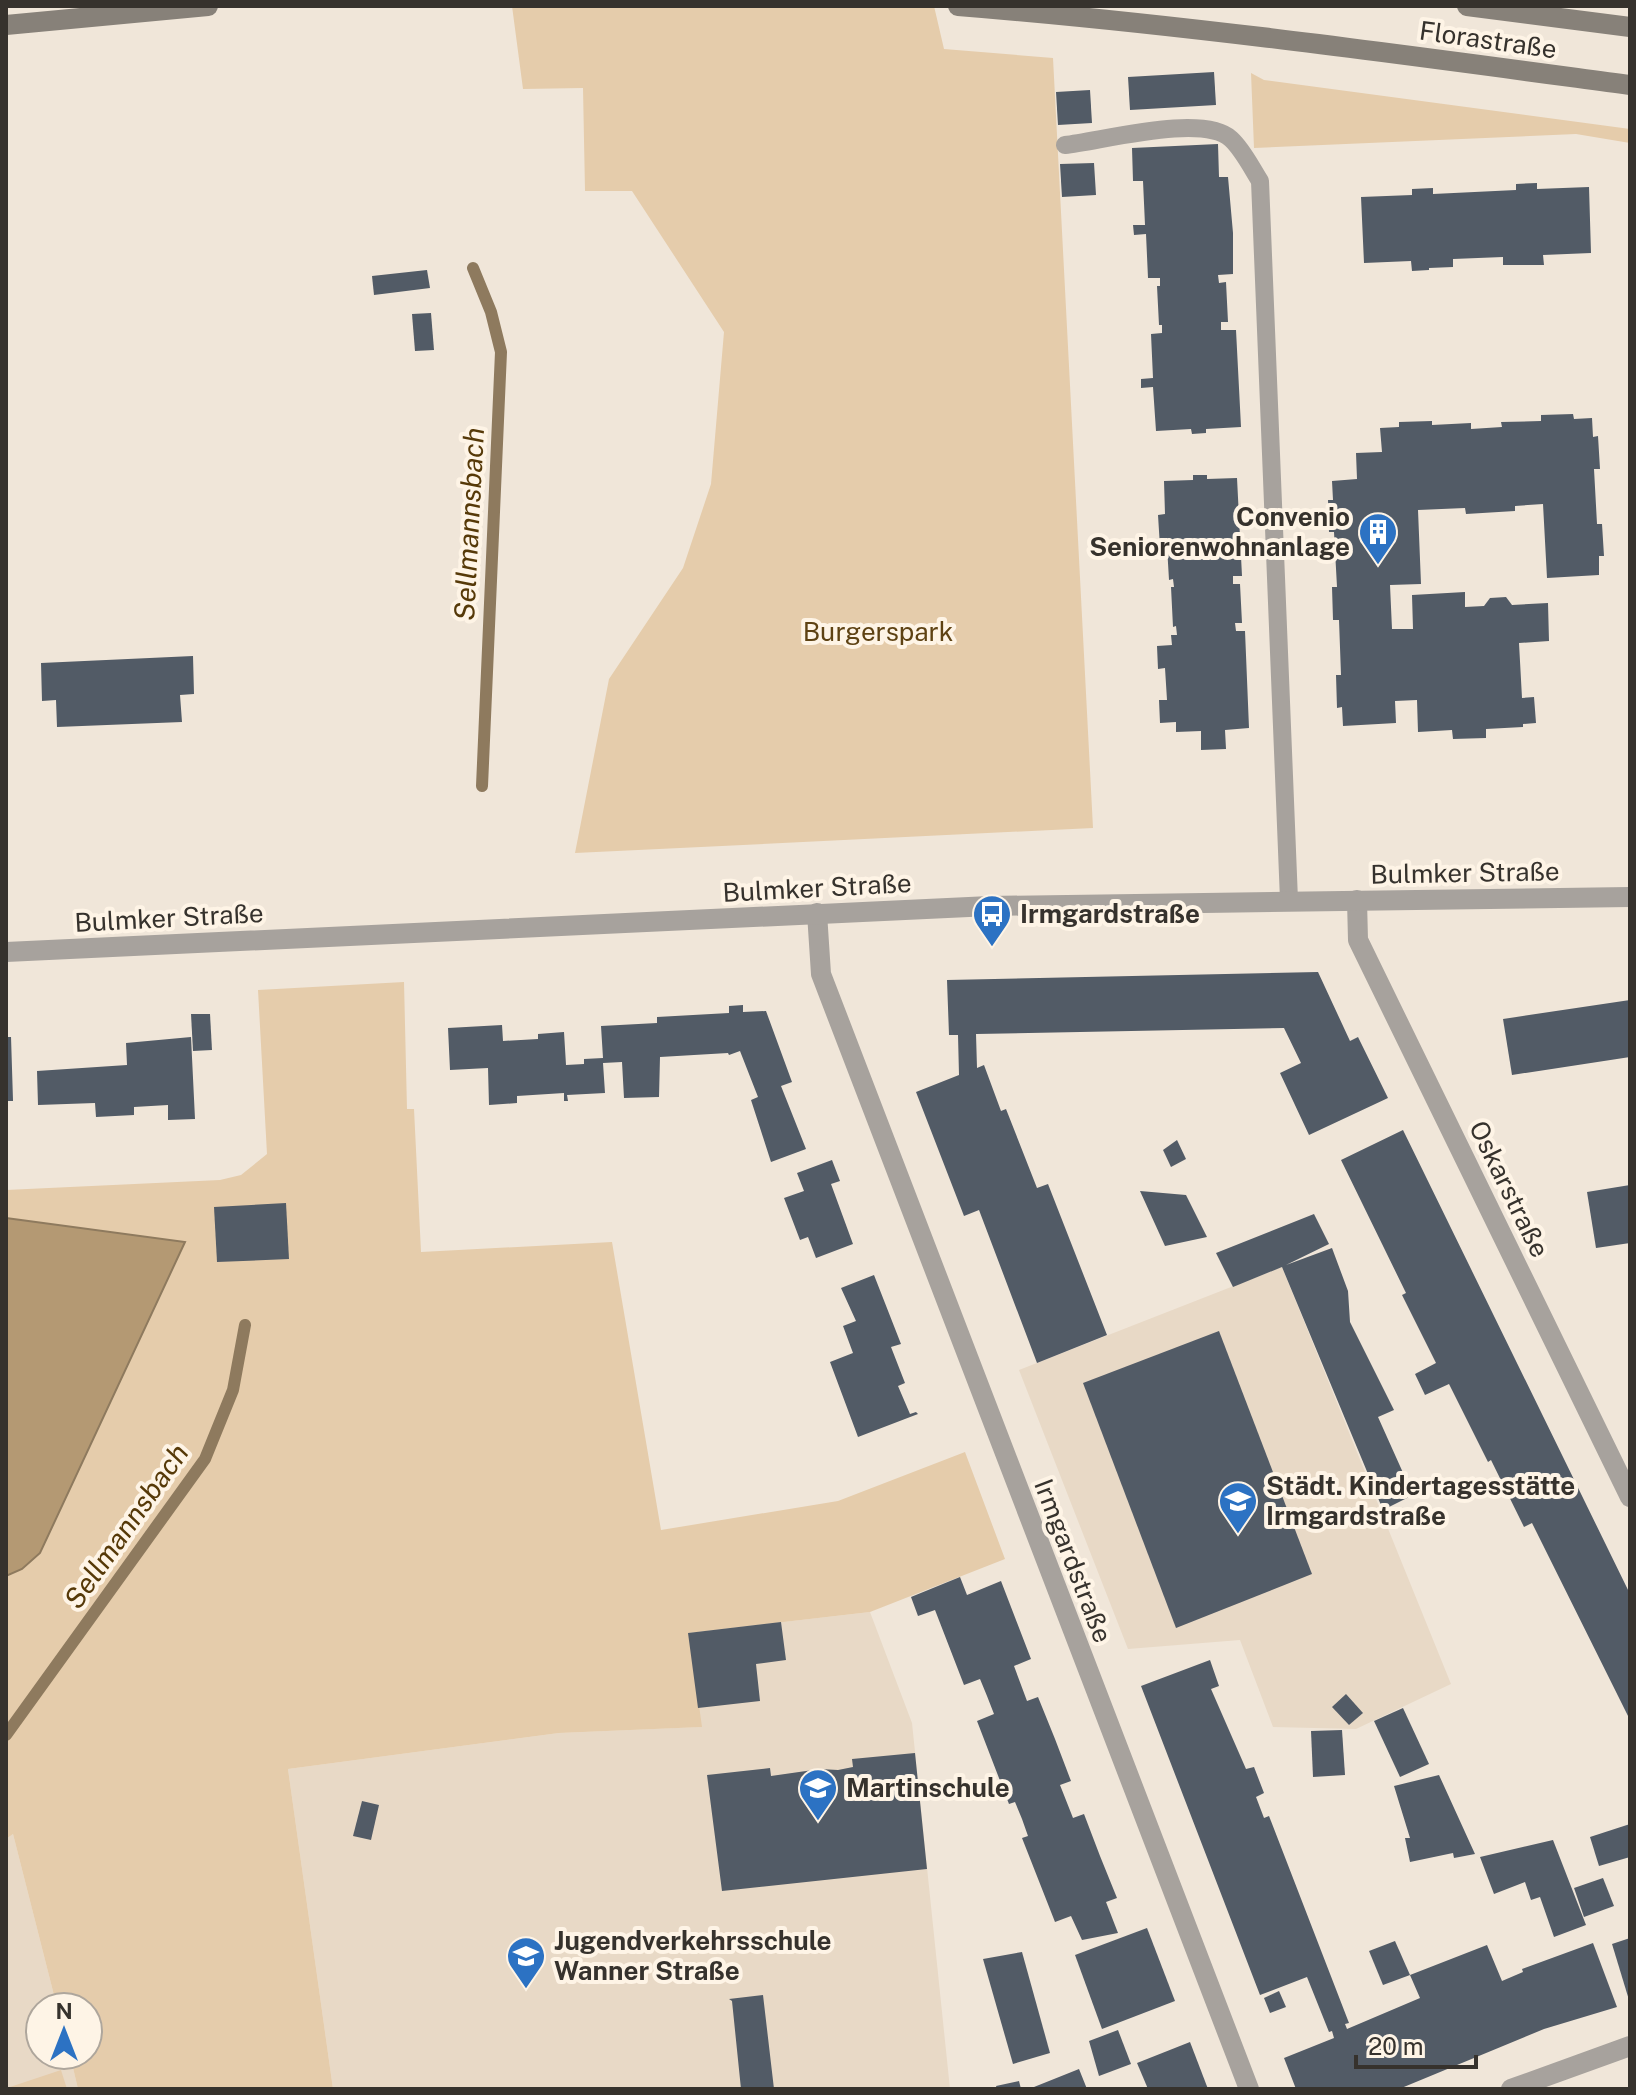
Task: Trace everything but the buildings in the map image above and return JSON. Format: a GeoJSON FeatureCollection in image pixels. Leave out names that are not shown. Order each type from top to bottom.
{"type":"FeatureCollection","features":[{"type":"Feature","properties":{"kind":"main road"},"geometry":{"type":"LineString","coordinates":[[6,25],[208,6]]}},
{"type":"Feature","properties":{"kind":"main road","name":"Florastraße"},"geometry":{"type":"LineString","coordinates":[[958,6],[1233,32],[1630,85]]}},
{"type":"Feature","properties":{"kind":"main road","name":"Florastraße"},"geometry":{"type":"LineString","coordinates":[[1467,6],[1630,27]]}},
{"type":"Feature","properties":{"kind":"street","name":"Bulmker Straße"},"geometry":{"type":"LineString","coordinates":[[6,952],[990,906],[1630,897]]}},
{"type":"Feature","properties":{"kind":"street","name":"Oskarstraße"},"geometry":{"type":"LineString","coordinates":[[1357,900],[1358,940],[1630,1497]]}},
{"type":"Feature","properties":{"kind":"street","name":"Irmgardstraße"},"geometry":{"type":"LineString","coordinates":[[817,913],[821,974],[1249,2089]]}},
{"type":"Feature","properties":{"kind":"street"},"geometry":{"type":"LineString","coordinates":[[1511,2089],[1630,2046]]}},
{"type":"Feature","properties":{"kind":"lane"},"geometry":{"type":"LineString","coordinates":[[1065,145],[1134,132],[1213,128],[1230,138],[1260,181],[1289,900]]}},
{"type":"Feature","properties":{"kind":"shaded area"},"geometry":{"type":"Polygon","coordinates":[[[6,1218],[185,1242],[40,1553],[22,1569],[6,1576],[6,1218]]]}},
{"type":"Feature","properties":{"kind":"shaded area","name":"Städt. Kindertagesstätte Irmgardstraße"},"geometry":{"type":"Polygon","coordinates":[[[1282,1267],[1451,1684],[1356,1729],[1273,1727],[1240,1640],[1128,1649],[1019,1370],[1282,1267]]]}},
{"type":"Feature","properties":{"kind":"shaded area"},"geometry":{"type":"Polygon","coordinates":[[[870,1612],[912,1723],[950,2089],[333,2089],[288,1769],[559,1733],[701,1727],[688,1633],[870,1612]]]}},
{"type":"Feature","properties":{"kind":"shaded area"},"geometry":{"type":"Polygon","coordinates":[[[13,1834],[53,1991],[24,1991],[24,2071],[74,2071],[78,2089],[6,2089],[6,1839],[13,1834]]]}},
{"type":"Feature","properties":{"kind":"green space","name":"Burgerspark"},"geometry":{"type":"Polygon","coordinates":[[[512,6],[934,6],[944,49],[1053,58],[1093,828],[575,853],[609,679],[683,568],[711,484],[724,332],[632,191],[585,191],[583,88],[523,89],[512,6]]]}},
{"type":"Feature","properties":{"kind":"green space"},"geometry":{"type":"Polygon","coordinates":[[[1251,73],[1264,80],[1630,129],[1630,143],[1576,134],[1254,148],[1251,73]]]}},
{"type":"Feature","properties":{"kind":"green space"},"geometry":{"type":"Polygon","coordinates":[[[404,982],[407,1109],[414,1109],[421,1252],[612,1242],[661,1530],[838,1501],[965,1452],[1005,1559],[870,1612],[689,1633],[702,1727],[559,1733],[288,1769],[333,2089],[78,2089],[74,2071],[104,2071],[104,1991],[53,1991],[13,1834],[6,1839],[6,1576],[22,1569],[185,1242],[6,1218],[6,1190],[220,1180],[241,1175],[267,1154],[258,990],[404,982]]]}},
{"type":"Feature","properties":{"kind":"green space"},"geometry":{"type":"Polygon","coordinates":[[[61,2071],[67,2089],[10,2089],[61,2071]]]}},
{"type":"Feature","properties":{"kind":"waterway","name":"Sellmannsbach"},"geometry":{"type":"LineString","coordinates":[[473,268],[491,312],[501,352],[482,786]]}},
{"type":"Feature","properties":{"kind":"waterway","name":"Sellmannsbach"},"geometry":{"type":"LineString","coordinates":[[6,1735],[205,1459],[233,1390],[245,1325]]}},
{"type":"Feature","properties":{"kind":"place","name":"Convenio Seniorenwohnanlage"},"geometry":{"type":"Point","coordinates":[1378,566]}},
{"type":"Feature","properties":{"kind":"place","name":"Irmgardstraße"},"geometry":{"type":"Point","coordinates":[992,948]}},
{"type":"Feature","properties":{"kind":"place","name":"Städt. Kindertagesstätte Irmgardstraße"},"geometry":{"type":"Point","coordinates":[1238,1535]}},
{"type":"Feature","properties":{"kind":"place","name":"Martinschule"},"geometry":{"type":"Point","coordinates":[818,1822]}},
{"type":"Feature","properties":{"kind":"place","name":"Jugendverkehrsschule Wanner Straße"},"geometry":{"type":"Point","coordinates":[526,1990]}}]}
